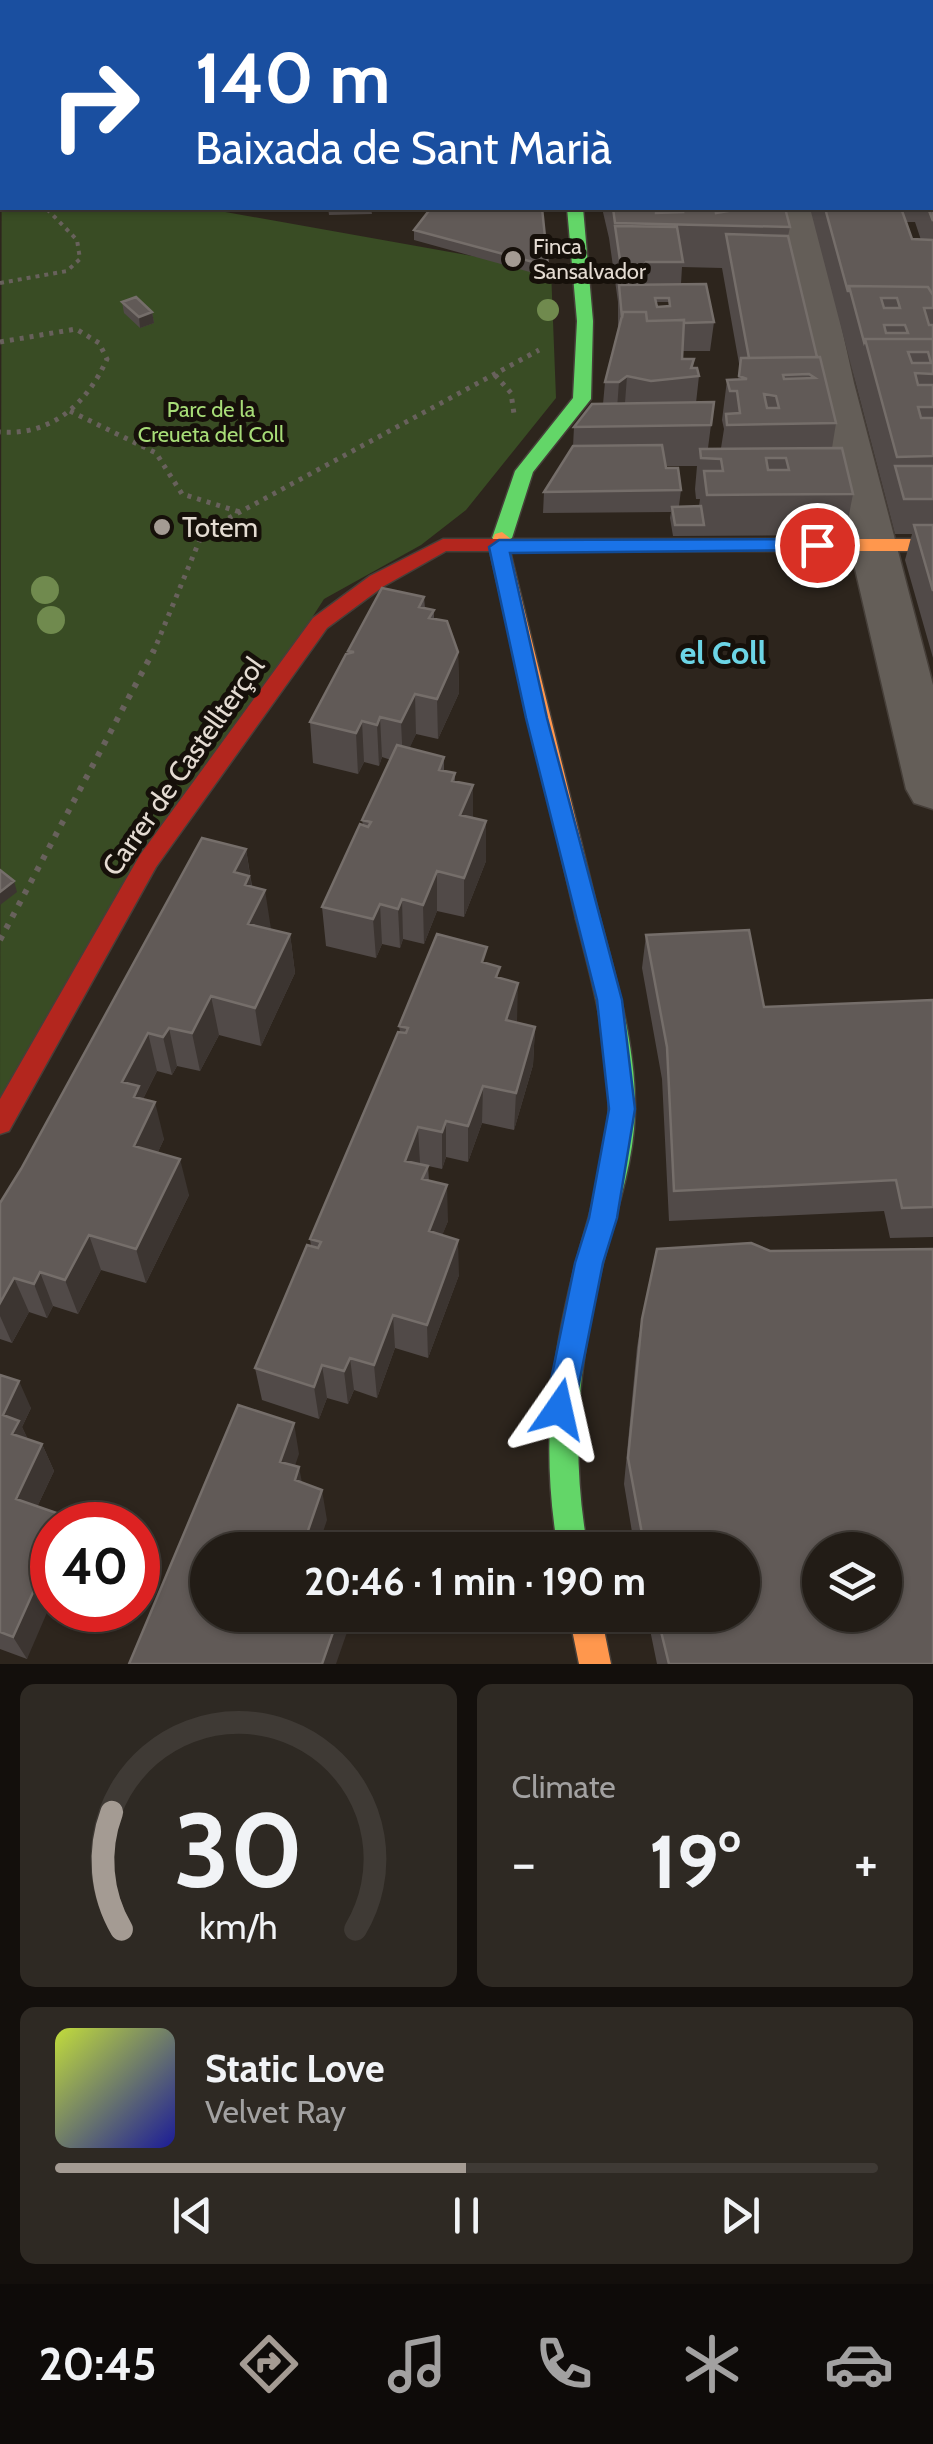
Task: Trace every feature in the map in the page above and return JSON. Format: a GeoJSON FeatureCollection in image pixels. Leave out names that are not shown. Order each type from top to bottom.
{"type":"FeatureCollection","features":[{"type":"Feature","properties":{"kind":"street"},"geometry":{"type":"LineString","coordinates":[[569,1532],[563,1502],[559,1409],[589,1263],[603,1218],[622,1109],[609,1000],[537,718],[499,547],[524,471],[582,399],[585,321],[576,210]]}},
{"type":"Feature","properties":{"kind":"street"},"geometry":{"type":"LineString","coordinates":[[796,210],[834,383],[933,789]]}},
{"type":"Feature","properties":{"kind":"street","name":"Carrer de Castellterçol"},"geometry":{"type":"LineString","coordinates":[[0,1122],[148,862],[320,623],[377,582],[443,545],[933,545]]}},
{"type":"Feature","properties":{"kind":"street"},"geometry":{"type":"LineString","coordinates":[[589,1632],[595,1664]]}},
{"type":"Feature","properties":{"kind":"path"},"geometry":{"type":"LineString","coordinates":[[0,283],[67,271],[80,259],[77,240],[48,210]]}},
{"type":"Feature","properties":{"kind":"path"},"geometry":{"type":"LineString","coordinates":[[0,342],[79,326],[92,334],[108,359],[100,381],[70,411],[42,428],[17,436],[0,432]]}},
{"type":"Feature","properties":{"kind":"path"},"geometry":{"type":"LineString","coordinates":[[0,940],[94,757],[162,642],[187,587],[203,532],[542,349]]}},
{"type":"Feature","properties":{"kind":"path"},"geometry":{"type":"LineString","coordinates":[[495,375],[511,393]]}},
{"type":"Feature","properties":{"kind":"path"},"geometry":{"type":"LineString","coordinates":[[70,411],[156,453],[182,494],[241,512]]}},
{"type":"Feature","properties":{"kind":"green space","name":"Parc de la Creueta del Coll"},"geometry":{"type":"Polygon","coordinates":[[[2,210],[214,210],[551,270],[556,398],[466,510],[421,545],[324,599],[0,1103],[2,210]]]}},
{"type":"Feature","properties":{"kind":"building","name":"Finca Sansalvador"},"geometry":{"type":"Polygon","coordinates":[[[429,210],[542,210],[548,266],[414,230],[429,210]]]}},
{"type":"Feature","properties":{"kind":"building"},"geometry":{"type":"Polygon","coordinates":[[[613,210],[786,210],[790,227],[615,223],[613,210]]]}},
{"type":"Feature","properties":{"kind":"building"},"geometry":{"type":"Polygon","coordinates":[[[826,210],[902,210],[912,239],[933,240],[933,295],[928,287],[849,286],[848,292],[826,210]]]}},
{"type":"Feature","properties":{"kind":"building"},"geometry":{"type":"Polygon","coordinates":[[[615,226],[677,227],[683,262],[646,262],[639,273],[622,274],[615,226]]]}},
{"type":"Feature","properties":{"kind":"building"},"geometry":{"type":"Polygon","coordinates":[[[726,234],[788,236],[817,357],[749,358],[726,234]]]}},
{"type":"Feature","properties":{"kind":"building"},"geometry":{"type":"Polygon","coordinates":[[[706,284],[714,322],[647,321],[646,312],[623,312],[622,318],[619,285],[706,284]],[[655,298],[657,307],[670,306],[669,298],[655,298]]]}},
{"type":"Feature","properties":{"kind":"building"},"geometry":{"type":"Polygon","coordinates":[[[849,286],[928,287],[933,295],[933,308],[924,308],[929,325],[933,325],[933,339],[864,342],[849,286]],[[881,298],[884,308],[900,308],[897,298],[881,298]],[[884,325],[886,333],[908,333],[905,325],[884,325]]]}},
{"type":"Feature","properties":{"kind":"building"},"geometry":{"type":"Polygon","coordinates":[[[136,297],[152,312],[139,317],[122,302],[136,297]]]}},
{"type":"Feature","properties":{"kind":"building"},"geometry":{"type":"Polygon","coordinates":[[[623,312],[646,312],[647,321],[684,320],[682,359],[694,359],[691,368],[697,368],[699,376],[651,381],[627,376],[619,382],[605,382],[623,312]]]}},
{"type":"Feature","properties":{"kind":"building"},"geometry":{"type":"Polygon","coordinates":[[[865,339],[933,339],[933,374],[915,373],[918,385],[933,385],[933,407],[918,407],[921,418],[933,418],[933,456],[897,457],[865,339]],[[908,352],[912,363],[931,363],[928,352],[908,352]]]}},
{"type":"Feature","properties":{"kind":"building"},"geometry":{"type":"Polygon","coordinates":[[[820,357],[836,423],[727,425],[726,414],[740,413],[737,391],[730,391],[727,380],[747,379],[739,376],[741,358],[820,357]],[[809,374],[783,375],[784,379],[815,378],[809,374]],[[764,394],[767,408],[779,408],[776,396],[764,394]]]}},
{"type":"Feature","properties":{"kind":"building"},"geometry":{"type":"Polygon","coordinates":[[[714,402],[711,425],[574,427],[592,404],[714,402]]]}},
{"type":"Feature","properties":{"kind":"building"},"geometry":{"type":"Polygon","coordinates":[[[662,445],[666,468],[678,468],[681,490],[544,492],[573,446],[662,445]]]}},
{"type":"Feature","properties":{"kind":"building"},"geometry":{"type":"Polygon","coordinates":[[[842,448],[853,494],[707,495],[704,471],[723,471],[721,459],[701,458],[700,449],[842,448]],[[766,458],[768,470],[789,470],[786,458],[766,458]]]}},
{"type":"Feature","properties":{"kind":"building"},"geometry":{"type":"Polygon","coordinates":[[[895,466],[933,466],[933,499],[904,499],[895,466]]]}},
{"type":"Feature","properties":{"kind":"building"},"geometry":{"type":"Polygon","coordinates":[[[701,506],[704,525],[675,525],[672,507],[701,506]]]}},
{"type":"Feature","properties":{"kind":"building"},"geometry":{"type":"Polygon","coordinates":[[[914,525],[933,525],[933,591],[914,525]]]}},
{"type":"Feature","properties":{"kind":"building"},"geometry":{"type":"Polygon","coordinates":[[[382,588],[424,597],[419,607],[434,610],[429,618],[447,621],[458,652],[437,699],[415,694],[401,722],[380,717],[377,725],[362,721],[356,733],[310,722],[346,654],[354,652],[348,651],[382,588]]]}},
{"type":"Feature","properties":{"kind":"building"},"geometry":{"type":"Polygon","coordinates":[[[397,745],[444,757],[439,770],[455,773],[452,781],[473,785],[460,815],[486,821],[464,878],[437,871],[423,905],[402,899],[398,909],[380,904],[373,919],[322,907],[360,824],[368,827],[371,822],[362,820],[397,745]]]}},
{"type":"Feature","properties":{"kind":"building"},"geometry":{"type":"Polygon","coordinates":[[[202,838],[246,849],[234,872],[249,876],[245,885],[265,890],[248,924],[290,934],[255,1008],[211,996],[192,1033],[169,1028],[163,1037],[148,1033],[122,1082],[139,1086],[134,1097],[155,1102],[134,1146],[180,1159],[136,1249],[89,1235],[65,1280],[40,1272],[34,1284],[14,1278],[0,1303],[0,1203],[202,838]]]}},
{"type":"Feature","properties":{"kind":"building"},"geometry":{"type":"Polygon","coordinates":[[[0,870],[14,881],[0,892],[0,870]]]}},
{"type":"Feature","properties":{"kind":"building"},"geometry":{"type":"Polygon","coordinates":[[[749,930],[764,1007],[933,1000],[933,1207],[902,1208],[896,1180],[674,1191],[667,1047],[646,935],[749,930]]]}},
{"type":"Feature","properties":{"kind":"building"},"geometry":{"type":"Polygon","coordinates":[[[437,934],[487,947],[482,962],[500,967],[496,977],[518,983],[506,1020],[535,1027],[516,1093],[483,1086],[468,1126],[446,1121],[442,1132],[418,1127],[405,1161],[428,1166],[422,1179],[447,1185],[429,1231],[458,1240],[427,1325],[393,1315],[374,1365],[350,1358],[344,1371],[322,1365],[314,1387],[255,1368],[307,1245],[318,1248],[321,1242],[310,1239],[398,1032],[406,1033],[408,1028],[399,1026],[437,934]]]}},
{"type":"Feature","properties":{"kind":"building"},"geometry":{"type":"Polygon","coordinates":[[[751,1243],[770,1251],[933,1249],[933,1664],[669,1664],[661,1632],[760,1632],[760,1532],[642,1532],[628,1458],[642,1319],[657,1249],[751,1243]]]}},
{"type":"Feature","properties":{"kind":"building"},"geometry":{"type":"Polygon","coordinates":[[[0,1375],[19,1381],[3,1415],[19,1421],[12,1434],[42,1444],[16,1499],[30,1504],[30,1599],[13,1637],[0,1632],[0,1375]]]}},
{"type":"Feature","properties":{"kind":"building"},"geometry":{"type":"Polygon","coordinates":[[[238,1405],[294,1423],[280,1462],[299,1467],[295,1480],[322,1490],[308,1532],[190,1532],[190,1632],[333,1632],[322,1664],[129,1664],[142,1632],[160,1632],[160,1590],[238,1405]]]}},
{"type":"Feature","properties":{"kind":"traffic: fast"},"geometry":{"type":"LineString","coordinates":[[502,538],[524,471],[582,399],[585,321],[575,210]]}},
{"type":"Feature","properties":{"kind":"traffic: fast"},"geometry":{"type":"LineString","coordinates":[[570,1532],[562,1441],[567,1372],[580,1302],[615,1166],[622,1107],[615,1036],[588,919]]}},
{"type":"Feature","properties":{"kind":"traffic: slow"},"geometry":{"type":"LineString","coordinates":[[502,538],[499,547],[588,919]]}},
{"type":"Feature","properties":{"kind":"traffic: slow"},"geometry":{"type":"LineString","coordinates":[[502,545],[933,545]]}},
{"type":"Feature","properties":{"kind":"traffic: slow"},"geometry":{"type":"LineString","coordinates":[[588,1632],[595,1664]]}},
{"type":"Feature","properties":{"kind":"traffic: jam"},"geometry":{"type":"LineString","coordinates":[[0,1123],[148,861],[320,623],[377,581],[443,545],[502,545]]}},
{"type":"Feature","properties":{"kind":"place","name":"Finca Sansalvador"},"geometry":{"type":"Point","coordinates":[513,259]}},
{"type":"Feature","properties":{"kind":"place","name":"Totem"},"geometry":{"type":"Point","coordinates":[162,527]}},
{"type":"Feature","properties":{"kind":"district","name":"el Coll"},"geometry":{"type":"Point","coordinates":[723,652]}},
{"type":"Feature","properties":{"kind":"route"},"geometry":{"type":"LineString","coordinates":[[559,1409],[589,1263],[603,1218],[622,1109],[609,1000],[537,718],[499,547],[817,545]]}}]}
